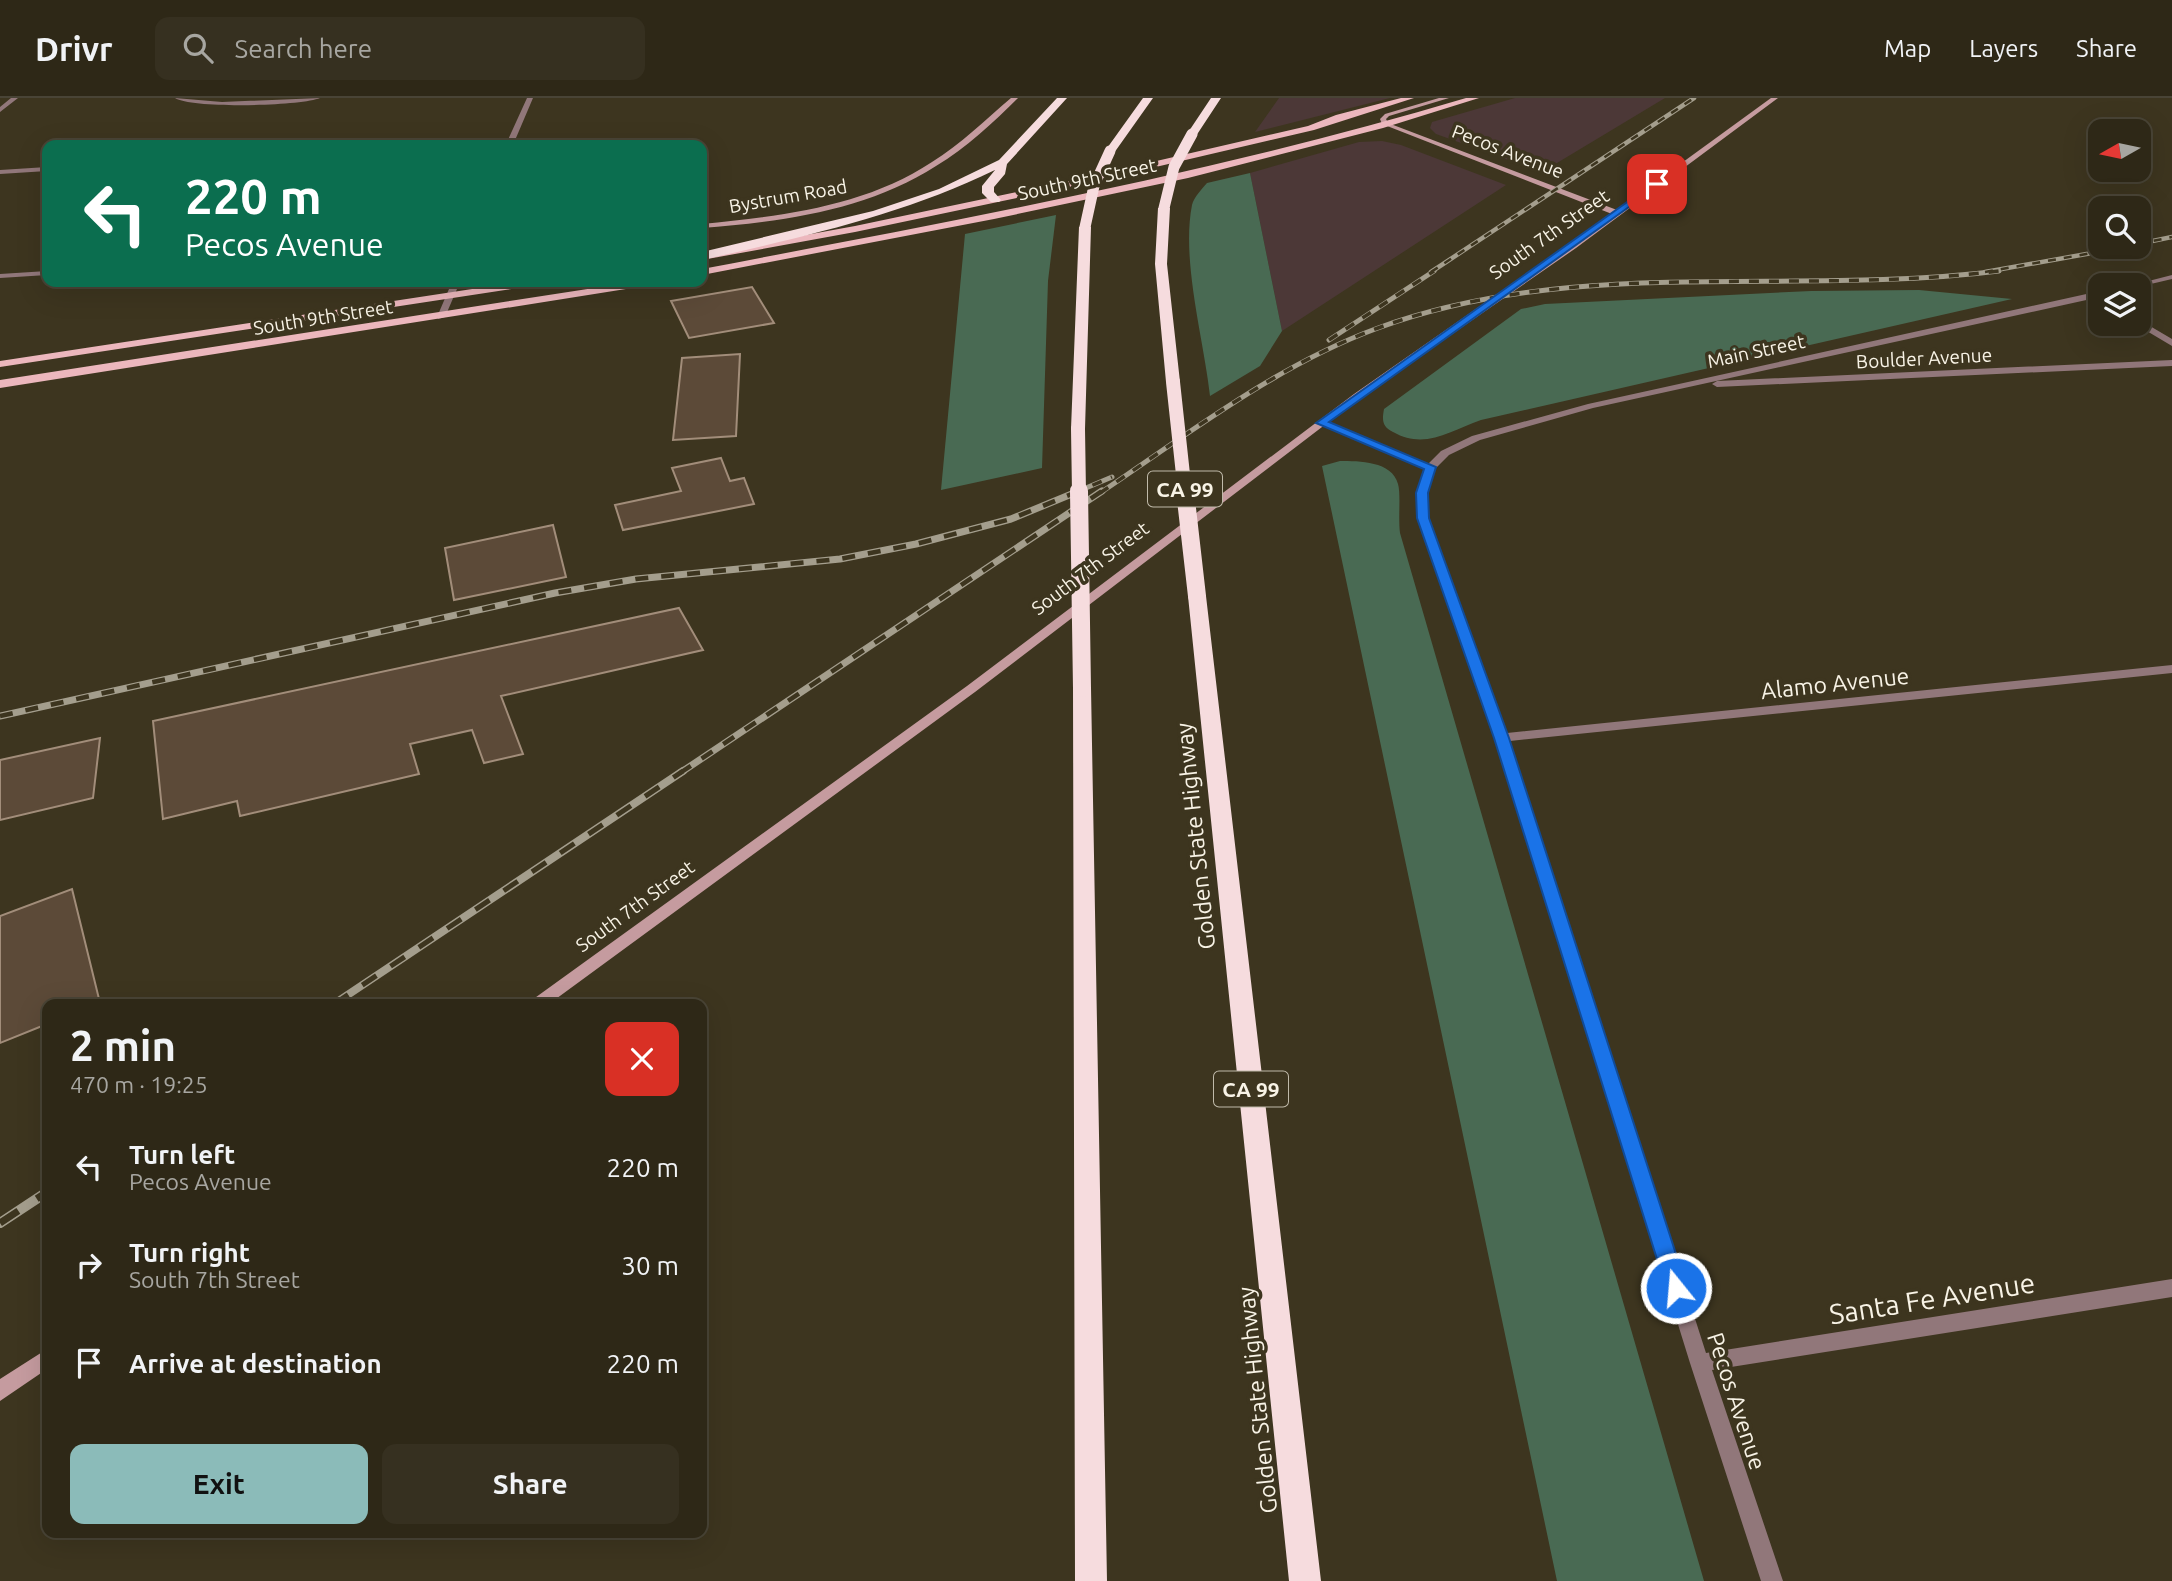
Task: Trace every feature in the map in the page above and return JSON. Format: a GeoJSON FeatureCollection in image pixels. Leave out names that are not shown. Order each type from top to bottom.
{"type":"FeatureCollection","features":[{"type":"Feature","properties":{"kind":"highway"},"geometry":{"type":"LineString","coordinates":[[707,255],[911,202],[943,191],[1003,162],[1062,98]]}},
{"type":"Feature","properties":{"kind":"highway"},"geometry":{"type":"LineString","coordinates":[[1091,1581],[1079,429],[1085,227],[1094,186],[1110,151],[1148,98]]}},
{"type":"Feature","properties":{"kind":"highway","name":"Golden State Highway"},"geometry":{"type":"LineString","coordinates":[[1216,98],[1174,167],[1164,208],[1161,264],[1305,1581]]}},
{"type":"Feature","properties":{"kind":"highway"},"geometry":{"type":"LineString","coordinates":[[995,200],[988,193],[988,186],[1000,174],[1003,162]]}},
{"type":"Feature","properties":{"kind":"main road","name":"South 9th Street"},"geometry":{"type":"LineString","coordinates":[[707,255],[821,237],[995,200],[1311,128],[1339,117],[1410,98]]}},
{"type":"Feature","properties":{"kind":"main road","name":"South 9th Street"},"geometry":{"type":"LineString","coordinates":[[707,271],[1040,209],[1158,182],[1475,98]]}},
{"type":"Feature","properties":{"kind":"main road"},"geometry":{"type":"LineString","coordinates":[[1311,128],[1344,124],[1385,124]]}},
{"type":"Feature","properties":{"kind":"main road"},"geometry":{"type":"LineString","coordinates":[[995,200],[1022,208],[1040,209]]}},
{"type":"Feature","properties":{"kind":"main road","name":"South 9th Street"},"geometry":{"type":"LineString","coordinates":[[0,364],[505,287]]}},
{"type":"Feature","properties":{"kind":"main road","name":"South 9th Street"},"geometry":{"type":"LineString","coordinates":[[0,384],[621,287]]}},
{"type":"Feature","properties":{"kind":"street"},"geometry":{"type":"LineString","coordinates":[[0,110],[15,98]]}},
{"type":"Feature","properties":{"kind":"street"},"geometry":{"type":"LineString","coordinates":[[178,98],[181,101],[201,104],[317,98]]}},
{"type":"Feature","properties":{"kind":"street"},"geometry":{"type":"LineString","coordinates":[[511,140],[530,98]]}},
{"type":"Feature","properties":{"kind":"street","name":"Bystrum Road"},"geometry":{"type":"LineString","coordinates":[[707,226],[821,210],[887,190],[935,164],[1015,98]]}},
{"type":"Feature","properties":{"kind":"street"},"geometry":{"type":"LineString","coordinates":[[1385,124],[1383,119],[1387,115],[1446,98]]}},
{"type":"Feature","properties":{"kind":"street","name":"South 7th Street"},"geometry":{"type":"LineString","coordinates":[[545,999],[971,689],[1321,423],[1618,213],[1774,98]]}},
{"type":"Feature","properties":{"kind":"street","name":"Pecos Avenue"},"geometry":{"type":"LineString","coordinates":[[1385,124],[1618,213]]}},
{"type":"Feature","properties":{"kind":"street"},"geometry":{"type":"LineString","coordinates":[[0,172],[42,169]]}},
{"type":"Feature","properties":{"kind":"street"},"geometry":{"type":"LineString","coordinates":[[0,276],[42,273]]}},
{"type":"Feature","properties":{"kind":"street"},"geometry":{"type":"LineString","coordinates":[[2151,282],[2172,277]]}},
{"type":"Feature","properties":{"kind":"street"},"geometry":{"type":"LineString","coordinates":[[441,317],[454,287]]}},
{"type":"Feature","properties":{"kind":"street","name":"Main Street"},"geometry":{"type":"LineString","coordinates":[[1430,467],[1445,453],[1476,438],[1591,406],[2088,297]]}},
{"type":"Feature","properties":{"kind":"street"},"geometry":{"type":"LineString","coordinates":[[2151,330],[2172,343]]}},
{"type":"Feature","properties":{"kind":"street","name":"Boulder Avenue"},"geometry":{"type":"LineString","coordinates":[[1677,386],[2172,363]]}},
{"type":"Feature","properties":{"kind":"street"},"geometry":{"type":"LineString","coordinates":[[1321,423],[1430,467]]}},
{"type":"Feature","properties":{"kind":"street","name":"Pecos Avenue"},"geometry":{"type":"LineString","coordinates":[[1430,467],[1422,493],[1423,518],[1502,738],[1772,1581]]}},
{"type":"Feature","properties":{"kind":"street","name":"Alamo Avenue"},"geometry":{"type":"LineString","coordinates":[[1502,738],[2172,670]]}},
{"type":"Feature","properties":{"kind":"street","name":"Santa Fe Avenue"},"geometry":{"type":"LineString","coordinates":[[1700,1363],[2172,1288]]}},
{"type":"Feature","properties":{"kind":"street"},"geometry":{"type":"LineString","coordinates":[[0,1391],[42,1362]]}},
{"type":"Feature","properties":{"kind":"shaded area"},"geometry":{"type":"Polygon","coordinates":[[[1279,98],[1390,98],[1255,132],[1279,98]]]}},
{"type":"Feature","properties":{"kind":"shaded area"},"geometry":{"type":"Polygon","coordinates":[[[1515,98],[1665,98],[1542,172],[1436,134],[1430,128],[1432,122],[1515,98]]]}},
{"type":"Feature","properties":{"kind":"shaded area"},"geometry":{"type":"Polygon","coordinates":[[[1382,141],[1401,145],[1506,185],[1282,331],[1250,173],[1359,142],[1382,141]]]}},
{"type":"Feature","properties":{"kind":"green space"},"geometry":{"type":"Polygon","coordinates":[[[1250,173],[1282,331],[1260,366],[1210,396],[1191,275],[1189,227],[1192,205],[1207,183],[1250,173]]]}},
{"type":"Feature","properties":{"kind":"green space"},"geometry":{"type":"Polygon","coordinates":[[[1056,215],[1048,281],[1042,468],[941,490],[965,234],[1056,215]]]}},
{"type":"Feature","properties":{"kind":"green space"},"geometry":{"type":"Polygon","coordinates":[[[1919,290],[2012,299],[1481,420],[1427,439],[1405,437],[1389,430],[1384,423],[1384,409],[1521,309],[1545,304],[1811,291],[1919,290]]]}},
{"type":"Feature","properties":{"kind":"green space"},"geometry":{"type":"Polygon","coordinates":[[[1340,461],[1365,462],[1382,467],[1395,476],[1398,484],[1400,533],[1704,1581],[1557,1581],[1322,466],[1340,461]]]}},
{"type":"Feature","properties":{"kind":"building"},"geometry":{"type":"Polygon","coordinates":[[[752,287],[774,323],[689,338],[671,301],[752,287]]]}},
{"type":"Feature","properties":{"kind":"building"},"geometry":{"type":"Polygon","coordinates":[[[740,354],[736,436],[673,440],[682,358],[740,354]]]}},
{"type":"Feature","properties":{"kind":"building"},"geometry":{"type":"Polygon","coordinates":[[[721,458],[730,481],[744,478],[754,504],[623,530],[615,505],[681,491],[672,468],[721,458]]]}},
{"type":"Feature","properties":{"kind":"building"},"geometry":{"type":"Polygon","coordinates":[[[553,525],[566,577],[454,600],[445,548],[553,525]]]}},
{"type":"Feature","properties":{"kind":"building"},"geometry":{"type":"Polygon","coordinates":[[[679,608],[703,650],[501,696],[523,754],[484,763],[472,730],[410,744],[419,774],[240,816],[237,801],[163,819],[153,721],[679,608]]]}},
{"type":"Feature","properties":{"kind":"building"},"geometry":{"type":"Polygon","coordinates":[[[100,738],[93,798],[0,820],[0,760],[100,738]]]}},
{"type":"Feature","properties":{"kind":"building"},"geometry":{"type":"Polygon","coordinates":[[[72,889],[99,999],[42,999],[42,1026],[0,1043],[0,916],[72,889]]]}},
{"type":"Feature","properties":{"kind":"railway"},"geometry":{"type":"LineString","coordinates":[[1431,272],[1694,98]]}},
{"type":"Feature","properties":{"kind":"railway"},"geometry":{"type":"LineString","coordinates":[[2151,241],[2172,237]]}},
{"type":"Feature","properties":{"kind":"railway"},"geometry":{"type":"LineString","coordinates":[[1985,272],[2088,254]]}},
{"type":"Feature","properties":{"kind":"railway"},"geometry":{"type":"LineString","coordinates":[[1329,340],[1434,271]]}},
{"type":"Feature","properties":{"kind":"railway"},"geometry":{"type":"LineString","coordinates":[[1100,493],[1234,402],[1304,361],[1378,328],[1454,306],[1530,292],[1608,285],[1843,281],[1999,271]]}},
{"type":"Feature","properties":{"kind":"railway"},"geometry":{"type":"LineString","coordinates":[[1074,493],[1112,477]]}},
{"type":"Feature","properties":{"kind":"railway"},"geometry":{"type":"LineString","coordinates":[[0,716],[555,593],[636,579],[840,559],[916,544],[1011,519],[1079,491]]}},
{"type":"Feature","properties":{"kind":"railway"},"geometry":{"type":"LineString","coordinates":[[680,773],[1102,491]]}},
{"type":"Feature","properties":{"kind":"railway"},"geometry":{"type":"LineString","coordinates":[[341,999],[683,771]]}},
{"type":"Feature","properties":{"kind":"railway"},"geometry":{"type":"LineString","coordinates":[[0,1223],[42,1195]]}},
{"type":"Feature","properties":{"kind":"route"},"geometry":{"type":"LineString","coordinates":[[1657,184],[1321,423],[1430,467],[1422,493],[1423,518],[1502,738],[1676,1288]]}}]}
